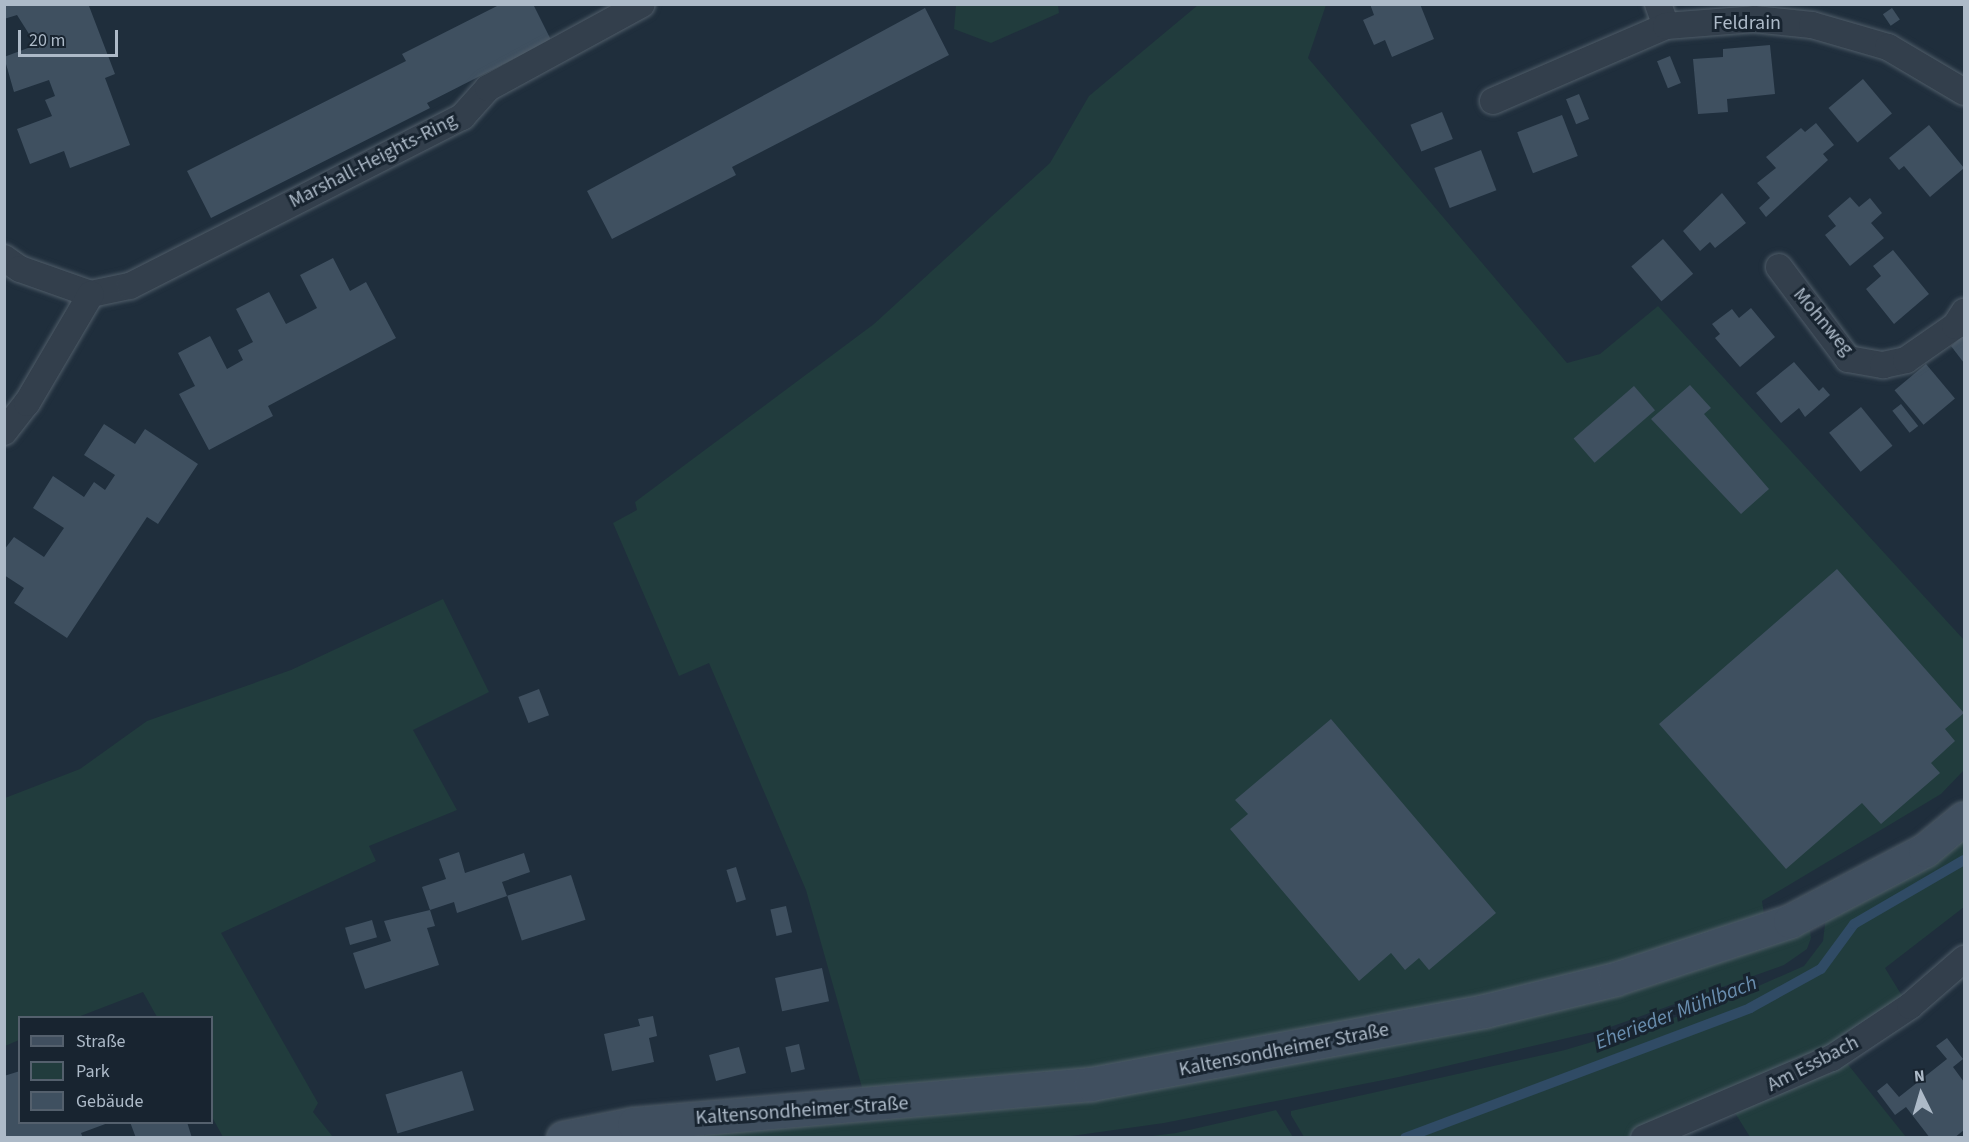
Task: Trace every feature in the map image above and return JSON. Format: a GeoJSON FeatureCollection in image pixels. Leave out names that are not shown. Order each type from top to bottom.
{"type":"FeatureCollection","features":[{"type":"Feature","properties":{"kind":"main road","name":"Kaltensondheimer Straße"},"geometry":{"type":"LineString","coordinates":[[563,1137],[634,1124],[1091,1084],[1484,1011],[1615,979],[1760,932],[1820,907],[1925,850],[1965,818]]}},
{"type":"Feature","properties":{"kind":"street","name":"Marshall-Heights-Ring"},"geometry":{"type":"LineString","coordinates":[[91,294],[129,286],[462,117],[488,88],[642,4]]}},
{"type":"Feature","properties":{"kind":"street","name":"Feldrain"},"geometry":{"type":"LineString","coordinates":[[1493,101],[1662,15],[1754,19],[1812,25],[1888,47],[1965,92]]}},
{"type":"Feature","properties":{"kind":"street"},"geometry":{"type":"LineString","coordinates":[[4,258],[31,273],[91,294],[27,403],[4,432]]}},
{"type":"Feature","properties":{"kind":"street","name":"Mohnweg"},"geometry":{"type":"LineString","coordinates":[[1779,267],[1848,359],[1882,365],[1906,360],[1955,326],[1965,312]]}},
{"type":"Feature","properties":{"kind":"street","name":"Am Essbach"},"geometry":{"type":"LineString","coordinates":[[1644,1137],[1832,1058],[1910,1006],[1965,959]]}},
{"type":"Feature","properties":{"kind":"green space"},"geometry":{"type":"Polygon","coordinates":[[[956,5],[1058,5],[1059,13],[991,43],[954,29],[956,5]]]}},
{"type":"Feature","properties":{"kind":"green space"},"geometry":{"type":"Polygon","coordinates":[[[1198,5],[1326,5],[1308,58],[1567,363],[1600,354],[1658,306],[1964,640],[1964,770],[1941,794],[1762,901],[1764,914],[1667,955],[1282,1044],[865,1098],[806,890],[709,663],[679,676],[613,523],[637,510],[635,502],[874,324],[1050,163],[1089,96],[1198,5]]]}},
{"type":"Feature","properties":{"kind":"green space"},"geometry":{"type":"Polygon","coordinates":[[[443,599],[489,692],[413,730],[457,810],[369,846],[376,861],[221,933],[318,1103],[313,1112],[333,1137],[223,1137],[213,1119],[213,1016],[156,1016],[143,992],[81,1016],[18,1016],[18,1040],[5,1046],[5,798],[80,769],[147,721],[291,670],[443,599]]]}},
{"type":"Feature","properties":{"kind":"green space"},"geometry":{"type":"Polygon","coordinates":[[[1964,831],[1964,907],[1885,968],[1904,999],[1851,1037],[1666,1123],[1626,1137],[1304,1137],[1291,1115],[1291,1111],[1565,1050],[1713,1006],[1804,966],[1823,941],[1826,916],[1964,831]]]}},
{"type":"Feature","properties":{"kind":"green space"},"geometry":{"type":"Polygon","coordinates":[[[1809,923],[1811,938],[1807,949],[1784,965],[1602,1030],[1399,1077],[1164,1123],[1057,1138],[608,1138],[1055,1096],[1809,923]]]}},
{"type":"Feature","properties":{"kind":"green space"},"geometry":{"type":"Polygon","coordinates":[[[1846,1062],[1906,1137],[1750,1137],[1735,1113],[1846,1062]]]}},
{"type":"Feature","properties":{"kind":"green space"},"geometry":{"type":"Polygon","coordinates":[[[1276,1110],[1293,1137],[1144,1137],[1176,1133],[1276,1110]]]}},
{"type":"Feature","properties":{"kind":"building"},"geometry":{"type":"Polygon","coordinates":[[[501,4],[533,4],[551,40],[427,103],[430,108],[211,218],[187,171],[406,61],[402,54],[501,4]]]}},
{"type":"Feature","properties":{"kind":"building"},"geometry":{"type":"Polygon","coordinates":[[[1370,4],[1420,4],[1434,39],[1392,57],[1385,40],[1374,45],[1363,20],[1374,15],[1370,4]]]}},
{"type":"Feature","properties":{"kind":"building"},"geometry":{"type":"Polygon","coordinates":[[[4,5],[89,6],[115,74],[105,78],[130,145],[70,168],[64,151],[30,164],[17,129],[52,116],[45,100],[55,96],[49,80],[14,92],[4,57],[36,45],[17,15],[4,19],[4,5]]]}},
{"type":"Feature","properties":{"kind":"building"},"geometry":{"type":"Polygon","coordinates":[[[925,8],[949,55],[732,167],[736,175],[612,239],[587,191],[925,8]]]}},
{"type":"Feature","properties":{"kind":"building"},"geometry":{"type":"Polygon","coordinates":[[[1892,8],[1900,20],[1891,26],[1883,14],[1892,8]]]}},
{"type":"Feature","properties":{"kind":"building"},"geometry":{"type":"Polygon","coordinates":[[[1770,45],[1775,94],[1727,99],[1728,112],[1698,114],[1693,59],[1723,57],[1723,49],[1770,45]]]}},
{"type":"Feature","properties":{"kind":"building"},"geometry":{"type":"Polygon","coordinates":[[[1670,56],[1681,83],[1668,88],[1657,61],[1670,56]]]}},
{"type":"Feature","properties":{"kind":"building"},"geometry":{"type":"Polygon","coordinates":[[[1863,79],[1892,113],[1857,142],[1829,108],[1863,79]]]}},
{"type":"Feature","properties":{"kind":"building"},"geometry":{"type":"Polygon","coordinates":[[[1579,94],[1589,119],[1576,124],[1566,99],[1579,94]]]}},
{"type":"Feature","properties":{"kind":"building"},"geometry":{"type":"Polygon","coordinates":[[[1442,112],[1453,139],[1421,152],[1410,125],[1442,112]]]}},
{"type":"Feature","properties":{"kind":"building"},"geometry":{"type":"Polygon","coordinates":[[[1562,115],[1578,156],[1533,173],[1517,132],[1562,115]]]}},
{"type":"Feature","properties":{"kind":"building"},"geometry":{"type":"Polygon","coordinates":[[[1816,123],[1834,145],[1823,154],[1828,160],[1766,217],[1759,208],[1770,198],[1757,183],[1776,168],[1766,157],[1801,128],[1805,132],[1816,123]]]}},
{"type":"Feature","properties":{"kind":"building"},"geometry":{"type":"Polygon","coordinates":[[[1929,125],[1964,168],[1930,197],[1904,166],[1899,170],[1889,158],[1929,125]]]}},
{"type":"Feature","properties":{"kind":"building"},"geometry":{"type":"Polygon","coordinates":[[[1481,150],[1496,190],[1450,208],[1434,168],[1481,150]]]}},
{"type":"Feature","properties":{"kind":"building"},"geometry":{"type":"Polygon","coordinates":[[[1722,193],[1746,223],[1715,248],[1710,242],[1700,251],[1683,231],[1722,193]]]}},
{"type":"Feature","properties":{"kind":"building"},"geometry":{"type":"Polygon","coordinates":[[[1850,197],[1859,207],[1870,198],[1882,213],[1871,223],[1884,238],[1850,266],[1825,235],[1836,226],[1828,216],[1850,197]]]}},
{"type":"Feature","properties":{"kind":"building"},"geometry":{"type":"Polygon","coordinates":[[[1663,239],[1693,274],[1661,301],[1631,267],[1663,239]]]}},
{"type":"Feature","properties":{"kind":"building"},"geometry":{"type":"Polygon","coordinates":[[[1893,250],[1929,294],[1894,324],[1866,289],[1881,276],[1873,266],[1893,250]]]}},
{"type":"Feature","properties":{"kind":"building"},"geometry":{"type":"Polygon","coordinates":[[[333,258],[350,291],[366,282],[396,338],[268,406],[273,416],[209,450],[179,394],[195,386],[178,353],[210,336],[227,369],[243,360],[238,350],[253,342],[236,309],[269,292],[286,324],[302,316],[317,308],[300,275],[333,258]]]}},
{"type":"Feature","properties":{"kind":"building"},"geometry":{"type":"Polygon","coordinates":[[[1751,308],[1775,337],[1740,367],[1715,338],[1720,334],[1712,324],[1732,309],[1739,318],[1751,308]]]}},
{"type":"Feature","properties":{"kind":"building"},"geometry":{"type":"Polygon","coordinates":[[[1964,335],[1964,363],[1951,346],[1964,335]]]}},
{"type":"Feature","properties":{"kind":"building"},"geometry":{"type":"Polygon","coordinates":[[[1794,362],[1819,391],[1823,387],[1830,395],[1805,417],[1799,408],[1781,423],[1756,393],[1794,362]]]}},
{"type":"Feature","properties":{"kind":"building"},"geometry":{"type":"Polygon","coordinates":[[[1926,364],[1955,398],[1924,425],[1895,390],[1926,364]]]}},
{"type":"Feature","properties":{"kind":"building"},"geometry":{"type":"Polygon","coordinates":[[[1690,385],[1711,408],[1704,414],[1769,489],[1741,514],[1651,419],[1690,385]]]}},
{"type":"Feature","properties":{"kind":"building"},"geometry":{"type":"Polygon","coordinates":[[[1634,386],[1655,410],[1595,463],[1574,438],[1634,386]]]}},
{"type":"Feature","properties":{"kind":"building"},"geometry":{"type":"Polygon","coordinates":[[[1901,404],[1918,426],[1910,433],[1892,411],[1901,404]]]}},
{"type":"Feature","properties":{"kind":"building"},"geometry":{"type":"Polygon","coordinates":[[[1861,407],[1892,446],[1861,472],[1829,433],[1861,407]]]}},
{"type":"Feature","properties":{"kind":"building"},"geometry":{"type":"Polygon","coordinates":[[[104,424],[135,444],[145,429],[198,464],[158,524],[147,517],[67,638],[14,603],[24,588],[4,575],[4,550],[14,537],[44,557],[64,528],[33,508],[53,476],[84,497],[94,482],[105,490],[115,475],[84,455],[104,424]]]}},
{"type":"Feature","properties":{"kind":"building"},"geometry":{"type":"Polygon","coordinates":[[[1837,569],[1964,713],[1945,729],[1955,741],[1931,763],[1940,773],[1881,824],[1862,803],[1786,869],[1659,724],[1837,569]]]}},
{"type":"Feature","properties":{"kind":"building"},"geometry":{"type":"Polygon","coordinates":[[[539,689],[549,715],[528,723],[518,697],[539,689]]]}},
{"type":"Feature","properties":{"kind":"building"},"geometry":{"type":"Polygon","coordinates":[[[1331,719],[1496,913],[1429,970],[1419,958],[1405,970],[1391,953],[1359,981],[1230,829],[1248,814],[1235,800],[1331,719]]]}},
{"type":"Feature","properties":{"kind":"building"},"geometry":{"type":"Polygon","coordinates":[[[459,852],[465,873],[524,853],[530,872],[502,882],[507,896],[457,913],[454,902],[430,910],[422,887],[446,879],[439,859],[459,852]]]}},
{"type":"Feature","properties":{"kind":"building"},"geometry":{"type":"Polygon","coordinates":[[[736,867],[746,900],[736,902],[726,870],[736,867]]]}},
{"type":"Feature","properties":{"kind":"building"},"geometry":{"type":"Polygon","coordinates":[[[571,875],[586,920],[522,940],[507,896],[571,875]]]}},
{"type":"Feature","properties":{"kind":"building"},"geometry":{"type":"Polygon","coordinates":[[[786,906],[792,932],[776,936],[770,910],[786,906]]]}},
{"type":"Feature","properties":{"kind":"building"},"geometry":{"type":"Polygon","coordinates":[[[430,910],[435,926],[427,928],[439,965],[365,989],[353,953],[391,941],[384,921],[430,910]]]}},
{"type":"Feature","properties":{"kind":"building"},"geometry":{"type":"Polygon","coordinates":[[[372,920],[377,937],[350,945],[345,928],[372,920]]]}},
{"type":"Feature","properties":{"kind":"building"},"geometry":{"type":"Polygon","coordinates":[[[822,968],[829,1001],[782,1011],[775,978],[822,968]]]}},
{"type":"Feature","properties":{"kind":"building"},"geometry":{"type":"Polygon","coordinates":[[[653,1016],[657,1036],[649,1038],[654,1062],[612,1071],[604,1034],[640,1026],[638,1019],[653,1016]]]}},
{"type":"Feature","properties":{"kind":"building"},"geometry":{"type":"Polygon","coordinates":[[[1947,1038],[1963,1059],[1953,1067],[1964,1082],[1964,1130],[1954,1138],[1930,1138],[1906,1107],[1895,1115],[1877,1091],[1887,1083],[1899,1097],[1947,1059],[1936,1046],[1947,1038]]]}},
{"type":"Feature","properties":{"kind":"building"},"geometry":{"type":"Polygon","coordinates":[[[799,1044],[805,1069],[791,1072],[785,1047],[799,1044]]]}},
{"type":"Feature","properties":{"kind":"building"},"geometry":{"type":"Polygon","coordinates":[[[739,1047],[746,1073],[716,1081],[709,1055],[739,1047]]]}},
{"type":"Feature","properties":{"kind":"building"},"geometry":{"type":"Polygon","coordinates":[[[462,1071],[474,1110],[397,1134],[385,1094],[462,1071]]]}},
{"type":"Feature","properties":{"kind":"building"},"geometry":{"type":"Polygon","coordinates":[[[18,1072],[18,1124],[105,1124],[81,1133],[83,1138],[4,1138],[4,1076],[18,1072]]]}},
{"type":"Feature","properties":{"kind":"building"},"geometry":{"type":"Polygon","coordinates":[[[131,1124],[188,1124],[192,1138],[136,1138],[131,1124]]]}},
{"type":"Feature","properties":{"kind":"waterway","name":"Eherieder Mühlbach"},"geometry":{"type":"LineString","coordinates":[[1405,1138],[1750,1008],[1821,969],[1854,924],[1964,860]]}}]}
